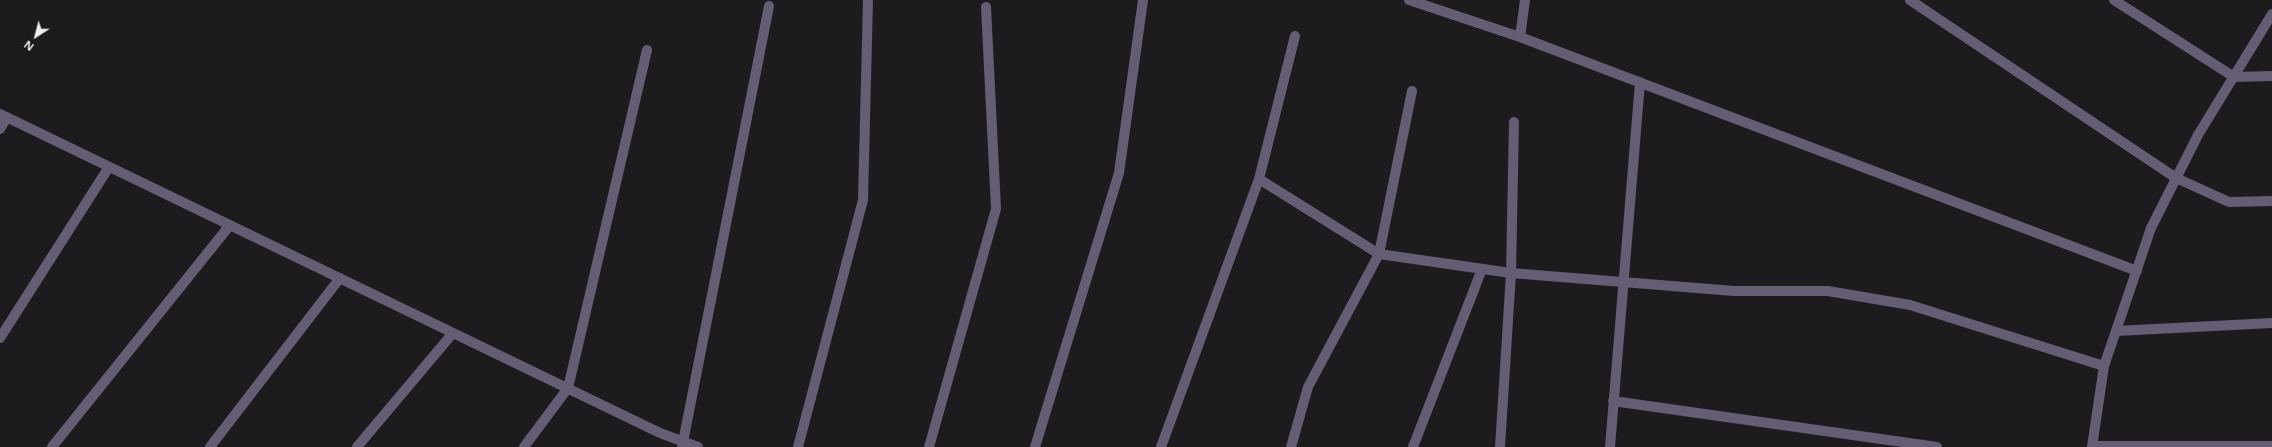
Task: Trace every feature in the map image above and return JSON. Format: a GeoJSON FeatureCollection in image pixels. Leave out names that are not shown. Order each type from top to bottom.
{"type":"FeatureCollection","features":[{"type":"Feature","properties":{"kind":"street"},"geometry":{"type":"LineString","coordinates":[[798,447],[863,200],[868,0]]}},
{"type":"Feature","properties":{"kind":"street"},"geometry":{"type":"LineString","coordinates":[[1035,447],[1119,173],[1143,0]]}},
{"type":"Feature","properties":{"kind":"street"},"geometry":{"type":"LineString","coordinates":[[1409,0],[1520,37],[2137,271]]}},
{"type":"Feature","properties":{"kind":"street"},"geometry":{"type":"LineString","coordinates":[[1520,37],[1525,0]]}},
{"type":"Feature","properties":{"kind":"street"},"geometry":{"type":"LineString","coordinates":[[1910,0],[2176,178],[2229,202],[2272,201]]}},
{"type":"Feature","properties":{"kind":"street"},"geometry":{"type":"LineString","coordinates":[[2114,0],[2234,77],[2272,76]]}},
{"type":"Feature","properties":{"kind":"street"},"geometry":{"type":"LineString","coordinates":[[683,444],[769,6]]}},
{"type":"Feature","properties":{"kind":"street"},"geometry":{"type":"LineString","coordinates":[[929,447],[996,209],[986,7]]}},
{"type":"Feature","properties":{"kind":"street"},"geometry":{"type":"LineString","coordinates":[[2272,14],[2198,135],[2151,228],[2104,366],[2092,446],[2272,446]]}},
{"type":"Feature","properties":{"kind":"street"},"geometry":{"type":"LineString","coordinates":[[1161,447],[1259,179],[1295,36]]}},
{"type":"Feature","properties":{"kind":"street"},"geometry":{"type":"LineString","coordinates":[[524,447],[568,388],[647,50]]}},
{"type":"Feature","properties":{"kind":"street"},"geometry":{"type":"LineString","coordinates":[[1610,447],[1640,82]]}},
{"type":"Feature","properties":{"kind":"street"},"geometry":{"type":"LineString","coordinates":[[1291,447],[1308,387],[1379,254],[1412,91]]}},
{"type":"Feature","properties":{"kind":"street"},"geometry":{"type":"LineString","coordinates":[[0,129],[3,116],[683,444],[698,447]]}},
{"type":"Feature","properties":{"kind":"street"},"geometry":{"type":"LineString","coordinates":[[1500,447],[1511,273],[1514,122]]}},
{"type":"Feature","properties":{"kind":"street"},"geometry":{"type":"LineString","coordinates":[[0,338],[109,167]]}},
{"type":"Feature","properties":{"kind":"street"},"geometry":{"type":"LineString","coordinates":[[1259,179],[1379,254],[1511,273],[1734,291],[1828,291],[1902,304],[2104,366]]}},
{"type":"Feature","properties":{"kind":"street"},"geometry":{"type":"LineString","coordinates":[[52,447],[230,225]]}},
{"type":"Feature","properties":{"kind":"street"},"geometry":{"type":"LineString","coordinates":[[1413,447],[1482,269]]}},
{"type":"Feature","properties":{"kind":"street"},"geometry":{"type":"LineString","coordinates":[[210,447],[340,278]]}},
{"type":"Feature","properties":{"kind":"street"},"geometry":{"type":"LineString","coordinates":[[2116,331],[2272,323]]}},
{"type":"Feature","properties":{"kind":"street"},"geometry":{"type":"LineString","coordinates":[[357,447],[453,333]]}},
{"type":"Feature","properties":{"kind":"street"},"geometry":{"type":"LineString","coordinates":[[1613,400],[1937,447]]}}]}
